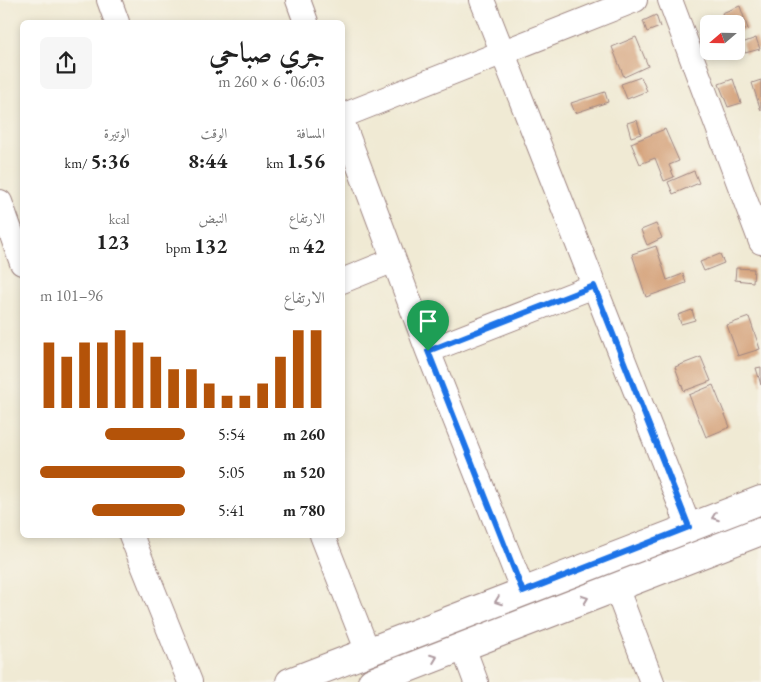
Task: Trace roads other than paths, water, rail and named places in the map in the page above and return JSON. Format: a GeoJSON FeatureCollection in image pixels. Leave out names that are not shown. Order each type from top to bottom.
{"type":"FeatureCollection","features":[{"type":"Feature","properties":{"kind":"main road"},"geometry":{"type":"LineString","coordinates":[[290,682],[761,500]]}},
{"type":"Feature","properties":{"kind":"main road"},"geometry":{"type":"LineString","coordinates":[[372,682],[761,531]]}},
{"type":"Feature","properties":{"kind":"street"},"geometry":{"type":"LineString","coordinates":[[109,0],[116,20]]}},
{"type":"Feature","properties":{"kind":"street"},"geometry":{"type":"LineString","coordinates":[[298,0],[305,20]]}},
{"type":"Feature","properties":{"kind":"street"},"geometry":{"type":"LineString","coordinates":[[482,0],[689,527]]}},
{"type":"Feature","properties":{"kind":"street"},"geometry":{"type":"LineString","coordinates":[[345,115],[636,0]]}},
{"type":"Feature","properties":{"kind":"street"},"geometry":{"type":"LineString","coordinates":[[670,0],[761,242]]}},
{"type":"Feature","properties":{"kind":"street"},"geometry":{"type":"LineString","coordinates":[[345,129],[428,351],[523,592]]}},
{"type":"Feature","properties":{"kind":"street"},"geometry":{"type":"LineString","coordinates":[[0,202],[15,249]]}},
{"type":"Feature","properties":{"kind":"street"},"geometry":{"type":"LineString","coordinates":[[345,280],[394,260]]}},
{"type":"Feature","properties":{"kind":"street"},"geometry":{"type":"LineString","coordinates":[[428,351],[594,286]]}},
{"type":"Feature","properties":{"kind":"street"},"geometry":{"type":"LineString","coordinates":[[132,538],[190,682]]}},
{"type":"Feature","properties":{"kind":"street"},"geometry":{"type":"LineString","coordinates":[[323,538],[368,652]]}},
{"type":"Feature","properties":{"kind":"street"},"geometry":{"type":"LineString","coordinates":[[616,587],[652,682]]}},
{"type":"Feature","properties":{"kind":"street"},"geometry":{"type":"LineString","coordinates":[[463,647],[476,682]]}}]}
